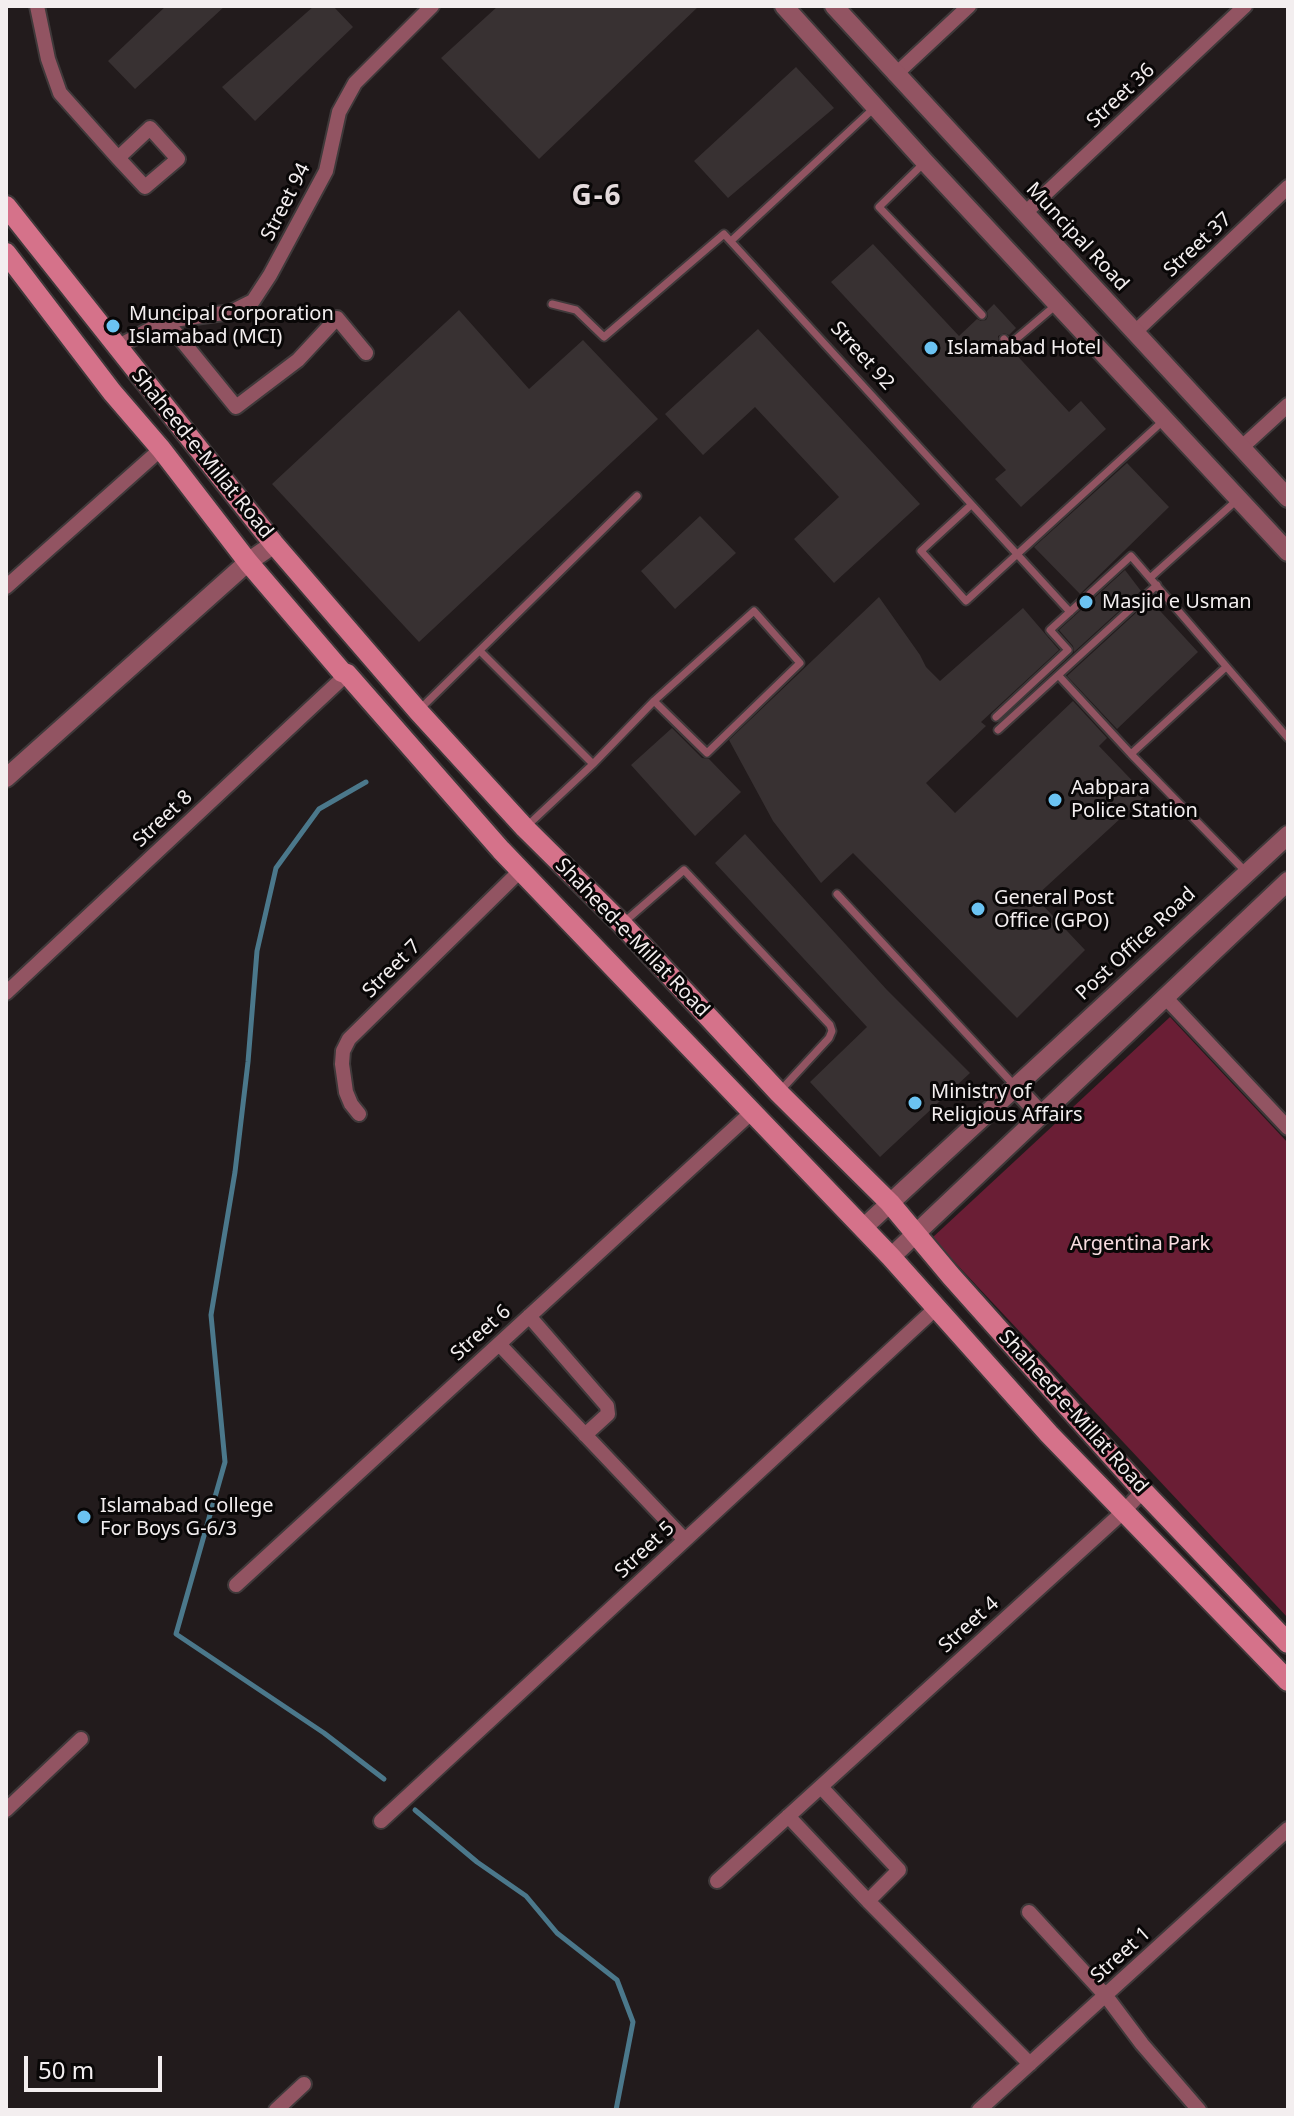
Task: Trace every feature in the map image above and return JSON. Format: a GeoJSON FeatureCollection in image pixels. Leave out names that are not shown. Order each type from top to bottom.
{"type":"FeatureCollection","features":[{"type":"Feature","properties":{"kind":"main road","name":"Shaheed-e-Millat Road"},"geometry":{"type":"LineString","coordinates":[[6,206],[13,227],[117,347],[274,544],[418,711],[525,828],[622,924],[779,1093],[890,1203],[1143,1491],[1288,1643]]}},
{"type":"Feature","properties":{"kind":"main road","name":"Shaheed-e-Millat Road"},"geometry":{"type":"LineString","coordinates":[[6,253],[248,562],[501,850],[891,1257],[1049,1434],[1288,1681]]}},
{"type":"Feature","properties":{"kind":"main road"},"geometry":{"type":"LineString","coordinates":[[501,850],[525,828]]}},
{"type":"Feature","properties":{"kind":"street"},"geometry":{"type":"LineString","coordinates":[[37,6],[48,59],[60,93],[118,158]]}},
{"type":"Feature","properties":{"kind":"street","name":"Street 94"},"geometry":{"type":"LineString","coordinates":[[117,347],[166,321],[231,312],[253,301],[326,171],[339,112],[355,83],[432,6]]}},
{"type":"Feature","properties":{"kind":"street","name":"Muncipal Road"},"geometry":{"type":"LineString","coordinates":[[834,6],[1288,498]]}},
{"type":"Feature","properties":{"kind":"street"},"geometry":{"type":"LineString","coordinates":[[895,75],[969,6]]}},
{"type":"Feature","properties":{"kind":"street","name":"Street 36"},"geometry":{"type":"LineString","coordinates":[[1024,214],[1245,6]]}},
{"type":"Feature","properties":{"kind":"street"},"geometry":{"type":"LineString","coordinates":[[793,9],[925,162],[1288,552]]}},
{"type":"Feature","properties":{"kind":"street","name":"Street 37"},"geometry":{"type":"LineString","coordinates":[[1135,332],[1288,187]]}},
{"type":"Feature","properties":{"kind":"street"},"geometry":{"type":"LineString","coordinates":[[166,321],[236,407],[298,360],[337,318],[366,353]]}},
{"type":"Feature","properties":{"kind":"street"},"geometry":{"type":"LineString","coordinates":[[1241,448],[1288,405]]}},
{"type":"Feature","properties":{"kind":"street"},"geometry":{"type":"LineString","coordinates":[[6,587],[161,449]]}},
{"type":"Feature","properties":{"kind":"street"},"geometry":{"type":"LineString","coordinates":[[6,778],[248,562],[274,544]]}},
{"type":"Feature","properties":{"kind":"street","name":"Street 8"},"geometry":{"type":"LineString","coordinates":[[6,993],[347,674]]}},
{"type":"Feature","properties":{"kind":"street","name":"Post Office Road"},"geometry":{"type":"LineString","coordinates":[[863,1228],[1288,835]]}},
{"type":"Feature","properties":{"kind":"street","name":"Street 7"},"geometry":{"type":"LineString","coordinates":[[359,1114],[346,1092],[342,1064],[343,1051],[349,1039],[520,871]]}},
{"type":"Feature","properties":{"kind":"street"},"geometry":{"type":"LineString","coordinates":[[891,1257],[1288,881]]}},
{"type":"Feature","properties":{"kind":"street"},"geometry":{"type":"LineString","coordinates":[[1165,997],[1288,1128]]}},
{"type":"Feature","properties":{"kind":"street"},"geometry":{"type":"LineString","coordinates":[[1015,1087],[1041,1115]]}},
{"type":"Feature","properties":{"kind":"street","name":"Street 6"},"geometry":{"type":"LineString","coordinates":[[236,1585],[752,1112]]}},
{"type":"Feature","properties":{"kind":"street","name":"Street 5"},"geometry":{"type":"LineString","coordinates":[[381,1821],[936,1308]]}},
{"type":"Feature","properties":{"kind":"street"},"geometry":{"type":"LineString","coordinates":[[529,1316],[607,1406],[608,1414],[585,1435]]}},
{"type":"Feature","properties":{"kind":"street"},"geometry":{"type":"LineString","coordinates":[[499,1344],[685,1540]]}},
{"type":"Feature","properties":{"kind":"street","name":"Street 4"},"geometry":{"type":"LineString","coordinates":[[717,1881],[1143,1491]]}},
{"type":"Feature","properties":{"kind":"street"},"geometry":{"type":"LineString","coordinates":[[6,1810],[81,1739]]}},
{"type":"Feature","properties":{"kind":"street"},"geometry":{"type":"LineString","coordinates":[[821,1787],[899,1870],[868,1901]]}},
{"type":"Feature","properties":{"kind":"street"},"geometry":{"type":"LineString","coordinates":[[788,1816],[1030,2064]]}},
{"type":"Feature","properties":{"kind":"street","name":"Street 1"},"geometry":{"type":"LineString","coordinates":[[979,2110],[1288,1829]]}},
{"type":"Feature","properties":{"kind":"street"},"geometry":{"type":"LineString","coordinates":[[1029,1912],[1106,1996],[1142,2044],[1199,2110]]}},
{"type":"Feature","properties":{"kind":"street"},"geometry":{"type":"LineString","coordinates":[[276,2110],[304,2084]]}},
{"type":"Feature","properties":{"kind":"lane"},"geometry":{"type":"LineString","coordinates":[[731,241],[875,107]]}},
{"type":"Feature","properties":{"kind":"lane"},"geometry":{"type":"LineString","coordinates":[[925,162],[879,207],[982,315]]}},
{"type":"Feature","properties":{"kind":"lane","name":"Street 92"},"geometry":{"type":"LineString","coordinates":[[552,304],[576,310],[604,337],[724,234],[1070,612]]}},
{"type":"Feature","properties":{"kind":"lane"},"geometry":{"type":"LineString","coordinates":[[1004,339],[1009,345],[1058,304]]}},
{"type":"Feature","properties":{"kind":"lane"},"geometry":{"type":"LineString","coordinates":[[971,505],[921,551],[966,601],[1165,419]]}},
{"type":"Feature","properties":{"kind":"lane"},"geometry":{"type":"LineString","coordinates":[[418,711],[637,496]]}},
{"type":"Feature","properties":{"kind":"lane"},"geometry":{"type":"LineString","coordinates":[[1150,578],[1239,499]]}},
{"type":"Feature","properties":{"kind":"lane"},"geometry":{"type":"LineString","coordinates":[[996,717],[1068,650],[1050,630],[1131,556],[1288,738]]}},
{"type":"Feature","properties":{"kind":"lane"},"geometry":{"type":"LineString","coordinates":[[998,730],[1157,585]]}},
{"type":"Feature","properties":{"kind":"lane"},"geometry":{"type":"LineString","coordinates":[[525,828],[654,701],[754,611],[800,663],[707,753],[654,701]]}},
{"type":"Feature","properties":{"kind":"lane"},"geometry":{"type":"LineString","coordinates":[[480,651],[593,764]]}},
{"type":"Feature","properties":{"kind":"lane"},"geometry":{"type":"LineString","coordinates":[[1131,754],[1226,667]]}},
{"type":"Feature","properties":{"kind":"lane"},"geometry":{"type":"LineString","coordinates":[[1059,676],[1246,872]]}},
{"type":"Feature","properties":{"kind":"lane"},"geometry":{"type":"LineString","coordinates":[[622,924],[684,870],[830,1025],[832,1031],[829,1038],[779,1093]]}},
{"type":"Feature","properties":{"kind":"lane"},"geometry":{"type":"LineString","coordinates":[[837,894],[1015,1087]]}},
{"type":"Feature","properties":{"kind":"green space","name":"Argentina Park"},"geometry":{"type":"Polygon","coordinates":[[[1170,1017],[1288,1143],[1288,1618],[932,1238],[1170,1017]]]}},
{"type":"Feature","properties":{"kind":"building"},"geometry":{"type":"Polygon","coordinates":[[[166,6],[225,6],[135,89],[108,61],[166,6]]]}},
{"type":"Feature","properties":{"kind":"building"},"geometry":{"type":"Polygon","coordinates":[[[314,6],[333,6],[353,27],[255,121],[222,87],[314,6]]]}},
{"type":"Feature","properties":{"kind":"building"},"geometry":{"type":"Polygon","coordinates":[[[498,6],[699,6],[539,159],[441,58],[498,6]]]}},
{"type":"Feature","properties":{"kind":"building"},"geometry":{"type":"Polygon","coordinates":[[[796,67],[834,108],[728,198],[694,161],[796,67]]]}},
{"type":"Feature","properties":{"kind":"building","name":"Islamabad Hotel"},"geometry":{"type":"Polygon","coordinates":[[[873,244],[959,336],[977,319],[986,320],[987,311],[994,304],[1016,328],[1009,335],[1004,333],[998,336],[1004,349],[1012,350],[1069,412],[1081,401],[1106,429],[1021,507],[995,479],[1006,470],[831,282],[873,244]]]}},
{"type":"Feature","properties":{"kind":"building"},"geometry":{"type":"Polygon","coordinates":[[[459,310],[529,389],[583,340],[658,419],[419,642],[272,484],[459,310]]]}},
{"type":"Feature","properties":{"kind":"building"},"geometry":{"type":"Polygon","coordinates":[[[758,329],[920,504],[834,583],[794,539],[839,497],[755,407],[703,455],[665,414],[758,329]]]}},
{"type":"Feature","properties":{"kind":"building"},"geometry":{"type":"Polygon","coordinates":[[[1127,463],[1169,507],[1080,594],[1034,547],[1127,463]]]}},
{"type":"Feature","properties":{"kind":"building"},"geometry":{"type":"Polygon","coordinates":[[[700,516],[736,553],[675,609],[641,571],[700,516]]]}},
{"type":"Feature","properties":{"kind":"building"},"geometry":{"type":"Polygon","coordinates":[[[1125,570],[1141,591],[1074,652],[1073,646],[1059,630],[1125,570]]]}},
{"type":"Feature","properties":{"kind":"building"},"geometry":{"type":"Polygon","coordinates":[[[879,597],[926,667],[940,681],[1023,608],[1059,650],[981,722],[986,726],[926,783],[955,813],[1073,701],[1107,738],[1099,746],[1146,795],[1035,897],[1085,950],[1017,1018],[853,853],[821,883],[773,821],[729,740],[879,597]]]}},
{"type":"Feature","properties":{"kind":"building"},"geometry":{"type":"Polygon","coordinates":[[[1150,600],[1198,652],[1117,729],[1067,676],[1150,600]]]}},
{"type":"Feature","properties":{"kind":"building"},"geometry":{"type":"Polygon","coordinates":[[[672,728],[702,758],[709,759],[741,792],[695,836],[631,765],[672,728]]]}},
{"type":"Feature","properties":{"kind":"building"},"geometry":{"type":"Polygon","coordinates":[[[745,834],[887,990],[970,1073],[880,1157],[810,1082],[867,1027],[715,863],[745,834]]]}},
{"type":"Feature","properties":{"kind":"waterway"},"geometry":{"type":"LineString","coordinates":[[366,782],[319,809],[276,868],[257,951],[235,1172],[211,1315],[225,1462],[176,1634],[324,1733],[384,1779]]}},
{"type":"Feature","properties":{"kind":"waterway"},"geometry":{"type":"LineString","coordinates":[[415,1810],[477,1862],[526,1896],[557,1933],[617,1980],[633,2022],[616,2110]]}},
{"type":"Feature","properties":{"kind":"place","name":"Muncipal Corporation Islamabad (MCI)"},"geometry":{"type":"Point","coordinates":[113,326]}},
{"type":"Feature","properties":{"kind":"place","name":"Islamabad Hotel"},"geometry":{"type":"Point","coordinates":[931,348]}},
{"type":"Feature","properties":{"kind":"place","name":"Masjid e Usman"},"geometry":{"type":"Point","coordinates":[1086,602]}},
{"type":"Feature","properties":{"kind":"place","name":"Aabpara Police Station"},"geometry":{"type":"Point","coordinates":[1055,800]}},
{"type":"Feature","properties":{"kind":"place","name":"General Post Office (GPO)"},"geometry":{"type":"Point","coordinates":[978,909]}},
{"type":"Feature","properties":{"kind":"place","name":"Ministry of Religious Affairs"},"geometry":{"type":"Point","coordinates":[915,1103]}},
{"type":"Feature","properties":{"kind":"place","name":"Islamabad College For Boys G-6/3"},"geometry":{"type":"Point","coordinates":[84,1517]}},
{"type":"Feature","properties":{"kind":"district","name":"G-6"},"geometry":{"type":"Point","coordinates":[597,197]}}]}
